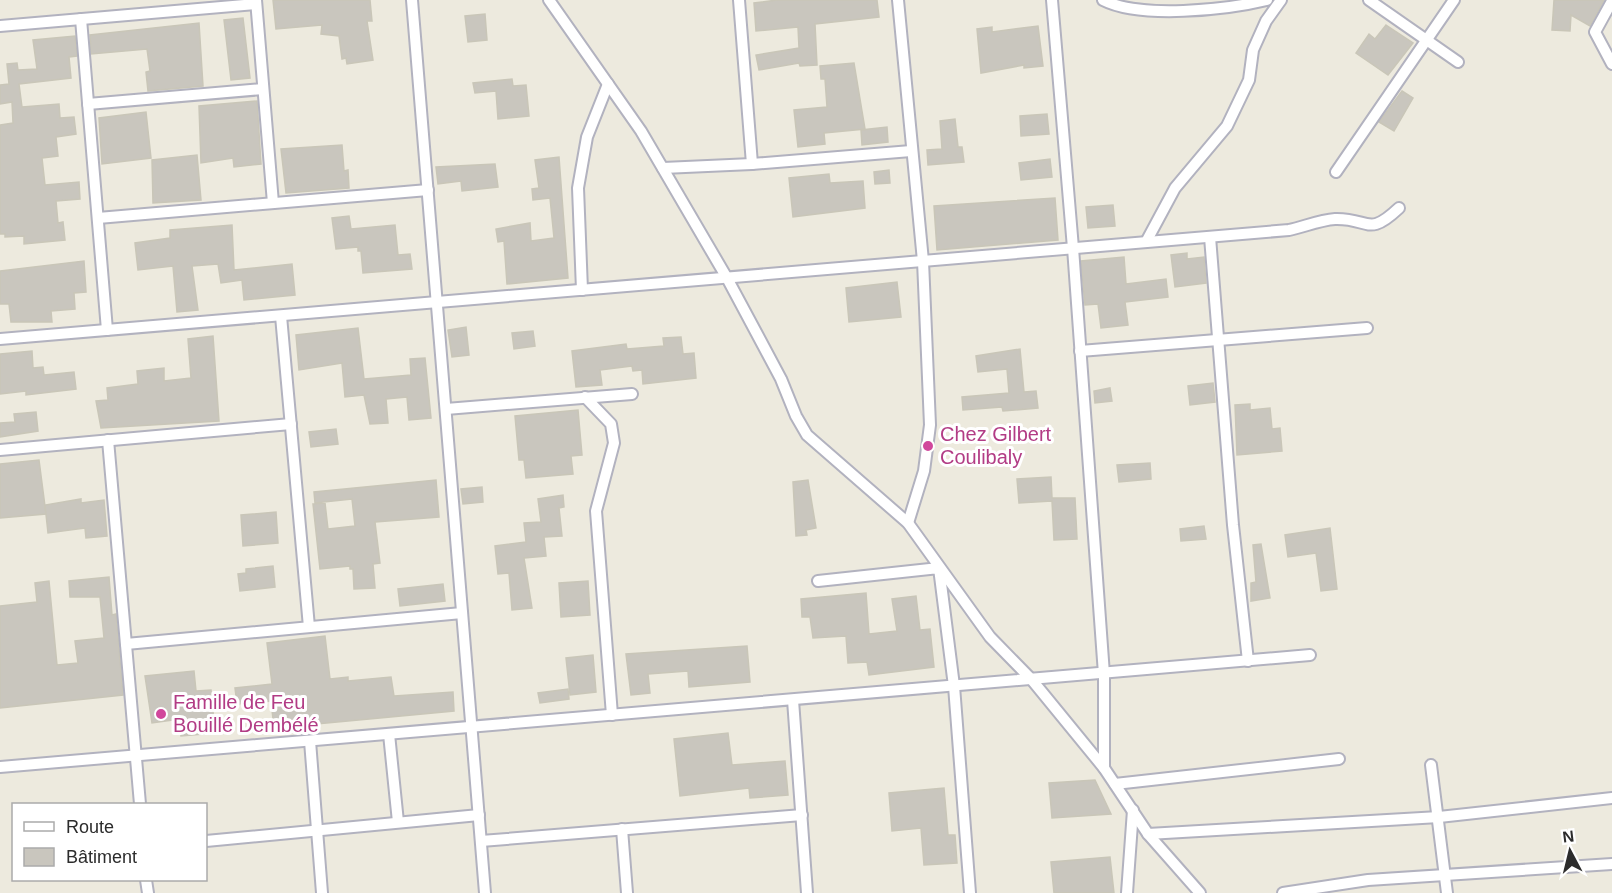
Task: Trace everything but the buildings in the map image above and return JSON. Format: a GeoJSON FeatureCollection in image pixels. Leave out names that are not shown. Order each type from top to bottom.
{"type":"FeatureCollection","features":[{"type":"Feature","properties":{"kind":"street"},"geometry":{"type":"LineString","coordinates":[[412,0],[485,893]]}},
{"type":"Feature","properties":{"kind":"street"},"geometry":{"type":"LineString","coordinates":[[549,0],[663,168],[728,278],[782,379],[796,416],[807,435],[908,523],[990,637],[1032,680],[1104,768],[1148,834],[1200,893]]}},
{"type":"Feature","properties":{"kind":"street"},"geometry":{"type":"LineString","coordinates":[[739,0],[752,164]]}},
{"type":"Feature","properties":{"kind":"street"},"geometry":{"type":"LineString","coordinates":[[898,0],[911,151],[924,261],[930,424],[924,471],[908,523]]}},
{"type":"Feature","properties":{"kind":"street"},"geometry":{"type":"LineString","coordinates":[[1052,0],[1074,248],[1104,674],[1104,768]]}},
{"type":"Feature","properties":{"kind":"street"},"geometry":{"type":"LineString","coordinates":[[1103,0],[1117,8],[1156,10],[1196,9],[1267,0]]}},
{"type":"Feature","properties":{"kind":"street"},"geometry":{"type":"LineString","coordinates":[[1146,242],[1175,188],[1227,126],[1249,80],[1253,50],[1266,21],[1281,0]]}},
{"type":"Feature","properties":{"kind":"street"},"geometry":{"type":"LineString","coordinates":[[1369,0],[1458,62]]}},
{"type":"Feature","properties":{"kind":"street"},"geometry":{"type":"LineString","coordinates":[[1336,172],[1454,0]]}},
{"type":"Feature","properties":{"kind":"street"},"geometry":{"type":"LineString","coordinates":[[0,26],[256,2],[273,203]]}},
{"type":"Feature","properties":{"kind":"street"},"geometry":{"type":"LineString","coordinates":[[1612,2],[1595,32],[1612,64]]}},
{"type":"Feature","properties":{"kind":"street"},"geometry":{"type":"LineString","coordinates":[[81,19],[107,330]]}},
{"type":"Feature","properties":{"kind":"street"},"geometry":{"type":"LineString","coordinates":[[582,290],[578,188],[588,137],[608,84]]}},
{"type":"Feature","properties":{"kind":"street"},"geometry":{"type":"LineString","coordinates":[[88,104],[263,89]]}},
{"type":"Feature","properties":{"kind":"street"},"geometry":{"type":"LineString","coordinates":[[663,168],[752,164],[911,151]]}},
{"type":"Feature","properties":{"kind":"street"},"geometry":{"type":"LineString","coordinates":[[98,218],[428,190]]}},
{"type":"Feature","properties":{"kind":"street"},"geometry":{"type":"LineString","coordinates":[[0,339],[1289,230],[1334,219],[1370,225],[1382,224],[1399,208]]}},
{"type":"Feature","properties":{"kind":"street"},"geometry":{"type":"LineString","coordinates":[[1210,237],[1233,525],[1248,661]]}},
{"type":"Feature","properties":{"kind":"street"},"geometry":{"type":"LineString","coordinates":[[281,316],[309,627]]}},
{"type":"Feature","properties":{"kind":"street"},"geometry":{"type":"LineString","coordinates":[[1080,351],[1367,328]]}},
{"type":"Feature","properties":{"kind":"street"},"geometry":{"type":"LineString","coordinates":[[446,409],[632,394]]}},
{"type":"Feature","properties":{"kind":"street"},"geometry":{"type":"LineString","coordinates":[[585,397],[611,424],[614,443],[596,511],[612,715]]}},
{"type":"Feature","properties":{"kind":"street"},"geometry":{"type":"LineString","coordinates":[[0,450],[291,424]]}},
{"type":"Feature","properties":{"kind":"street"},"geometry":{"type":"LineString","coordinates":[[108,440],[140,803]]}},
{"type":"Feature","properties":{"kind":"street"},"geometry":{"type":"LineString","coordinates":[[818,581],[939,568]]}},
{"type":"Feature","properties":{"kind":"street"},"geometry":{"type":"LineString","coordinates":[[939,568],[954,686],[970,893]]}},
{"type":"Feature","properties":{"kind":"street"},"geometry":{"type":"LineString","coordinates":[[126,644],[462,613]]}},
{"type":"Feature","properties":{"kind":"street"},"geometry":{"type":"LineString","coordinates":[[0,767],[1310,655]]}},
{"type":"Feature","properties":{"kind":"street"},"geometry":{"type":"LineString","coordinates":[[793,700],[807,893]]}},
{"type":"Feature","properties":{"kind":"street"},"geometry":{"type":"LineString","coordinates":[[389,734],[398,822]]}},
{"type":"Feature","properties":{"kind":"street"},"geometry":{"type":"LineString","coordinates":[[310,741],[322,893]]}},
{"type":"Feature","properties":{"kind":"street"},"geometry":{"type":"LineString","coordinates":[[1114,784],[1339,759]]}},
{"type":"Feature","properties":{"kind":"street"},"geometry":{"type":"LineString","coordinates":[[1431,765],[1447,893]]}},
{"type":"Feature","properties":{"kind":"street"},"geometry":{"type":"LineString","coordinates":[[1148,834],[1439,817],[1612,798]]}},
{"type":"Feature","properties":{"kind":"street"},"geometry":{"type":"LineString","coordinates":[[1127,893],[1133,810]]}},
{"type":"Feature","properties":{"kind":"street"},"geometry":{"type":"LineString","coordinates":[[207,841],[479,815]]}},
{"type":"Feature","properties":{"kind":"street"},"geometry":{"type":"LineString","coordinates":[[481,841],[802,815]]}},
{"type":"Feature","properties":{"kind":"street"},"geometry":{"type":"LineString","coordinates":[[622,829],[627,893]]}},
{"type":"Feature","properties":{"kind":"street"},"geometry":{"type":"LineString","coordinates":[[1283,893],[1368,880],[1612,864]]}},
{"type":"Feature","properties":{"kind":"place","name":"Chez Gilbert Coulibaly"},"geometry":{"type":"Point","coordinates":[928,446]}},
{"type":"Feature","properties":{"kind":"place","name":"Famille de Feu Bouillé Dembélé"},"geometry":{"type":"Point","coordinates":[161,714]}}]}
